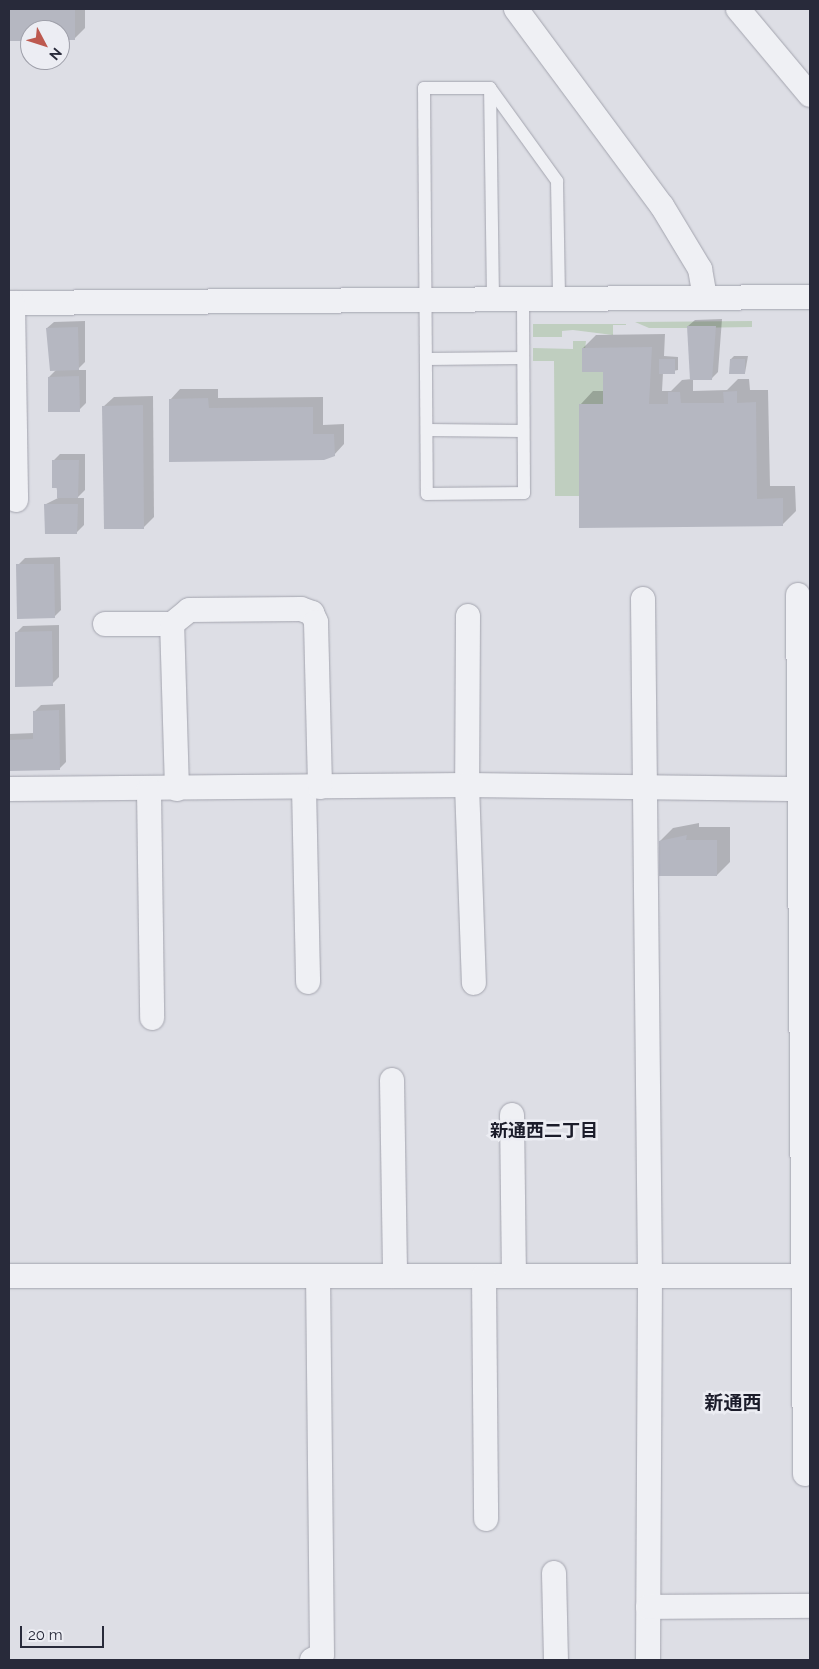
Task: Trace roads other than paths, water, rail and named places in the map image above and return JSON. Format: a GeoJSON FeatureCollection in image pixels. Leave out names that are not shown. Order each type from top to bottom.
{"type":"FeatureCollection","features":[{"type":"Feature","properties":{"kind":"street"},"geometry":{"type":"LineString","coordinates":[[516,9],[662,206],[700,269],[705,297]]}},
{"type":"Feature","properties":{"kind":"street"},"geometry":{"type":"LineString","coordinates":[[738,9],[810,95]]}},
{"type":"Feature","properties":{"kind":"street"},"geometry":{"type":"LineString","coordinates":[[16,500],[11,303],[810,297]]}},
{"type":"Feature","properties":{"kind":"street"},"geometry":{"type":"LineString","coordinates":[[798,595],[804,789],[805,1474]]}},
{"type":"Feature","properties":{"kind":"street"},"geometry":{"type":"LineString","coordinates":[[643,599],[643,786],[650,1276],[648,1660]]}},
{"type":"Feature","properties":{"kind":"street"},"geometry":{"type":"LineString","coordinates":[[105,624],[172,624],[189,610],[302,609],[312,613],[316,622],[308,982]]}},
{"type":"Feature","properties":{"kind":"street"},"geometry":{"type":"LineString","coordinates":[[468,616],[467,785],[474,983]]}},
{"type":"Feature","properties":{"kind":"street"},"geometry":{"type":"LineString","coordinates":[[172,624],[177,789]]}},
{"type":"Feature","properties":{"kind":"street"},"geometry":{"type":"LineString","coordinates":[[9,790],[149,790],[467,785],[804,789]]}},
{"type":"Feature","properties":{"kind":"street"},"geometry":{"type":"LineString","coordinates":[[149,790],[152,1018]]}},
{"type":"Feature","properties":{"kind":"street"},"geometry":{"type":"LineString","coordinates":[[392,1080],[395,1276]]}},
{"type":"Feature","properties":{"kind":"street"},"geometry":{"type":"LineString","coordinates":[[512,1115],[514,1276]]}},
{"type":"Feature","properties":{"kind":"street"},"geometry":{"type":"LineString","coordinates":[[9,1276],[806,1276]]}},
{"type":"Feature","properties":{"kind":"street"},"geometry":{"type":"LineString","coordinates":[[312,1660],[322,1655],[318,1276]]}},
{"type":"Feature","properties":{"kind":"street"},"geometry":{"type":"LineString","coordinates":[[484,1276],[486,1519]]}},
{"type":"Feature","properties":{"kind":"street"},"geometry":{"type":"LineString","coordinates":[[554,1573],[556,1660]]}},
{"type":"Feature","properties":{"kind":"street"},"geometry":{"type":"LineString","coordinates":[[648,1607],[810,1606]]}},
{"type":"Feature","properties":{"kind":"lane"},"geometry":{"type":"LineString","coordinates":[[490,88],[424,88],[428,494],[524,493],[523,298]]}},
{"type":"Feature","properties":{"kind":"lane"},"geometry":{"type":"LineString","coordinates":[[490,88],[557,181],[559,298]]}},
{"type":"Feature","properties":{"kind":"lane"},"geometry":{"type":"LineString","coordinates":[[490,88],[493,299]]}},
{"type":"Feature","properties":{"kind":"lane"},"geometry":{"type":"LineString","coordinates":[[426,359],[523,358]]}},
{"type":"Feature","properties":{"kind":"lane"},"geometry":{"type":"LineString","coordinates":[[427,430],[523,431]]}},
{"type":"Feature","properties":{"kind":"district","name":"新通西二丁目"},"geometry":{"type":"Point","coordinates":[544,1131]}},
{"type":"Feature","properties":{"kind":"district","name":"新通西"},"geometry":{"type":"Point","coordinates":[733,1403]}}]}
